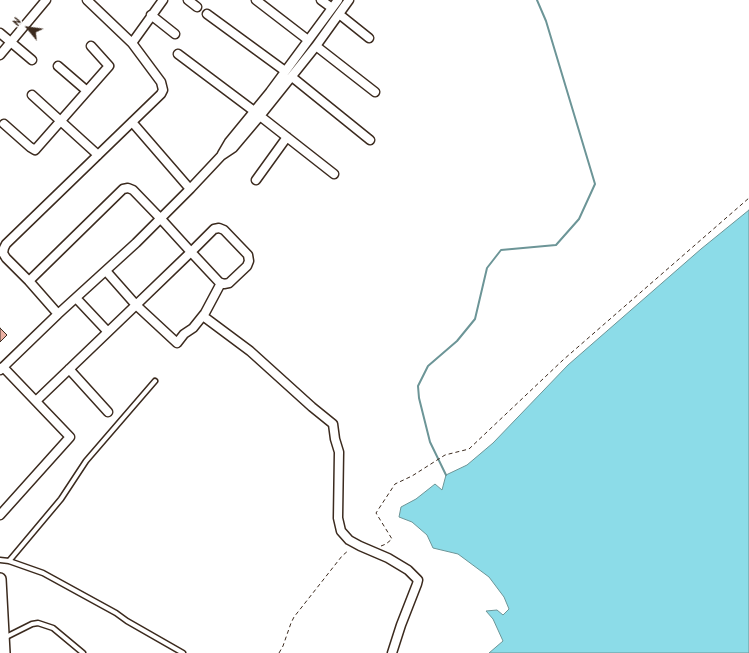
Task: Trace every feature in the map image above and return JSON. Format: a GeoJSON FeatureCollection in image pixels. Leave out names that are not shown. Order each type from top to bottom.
{"type":"FeatureCollection","features":[{"type":"Feature","properties":{"kind":"street"},"geometry":{"type":"LineString","coordinates":[[0,55],[46,0]]}},
{"type":"Feature","properties":{"kind":"street"},"geometry":{"type":"LineString","coordinates":[[58,314],[1,252],[6,244],[161,94],[163,90],[161,82],[132,42],[87,0]]}},
{"type":"Feature","properties":{"kind":"street"},"geometry":{"type":"LineString","coordinates":[[132,42],[163,0]]}},
{"type":"Feature","properties":{"kind":"street"},"geometry":{"type":"LineString","coordinates":[[188,0],[197,7]]}},
{"type":"Feature","properties":{"kind":"street"},"geometry":{"type":"LineString","coordinates":[[256,0],[308,40]]}},
{"type":"Feature","properties":{"kind":"street"},"geometry":{"type":"LineString","coordinates":[[321,0],[332,8]]}},
{"type":"Feature","properties":{"kind":"street"},"geometry":{"type":"LineString","coordinates":[[0,515],[70,437],[2,368],[58,314],[136,243],[221,156],[229,142],[257,114],[288,74],[308,40],[338,0]]}},
{"type":"Feature","properties":{"kind":"street"},"geometry":{"type":"LineString","coordinates":[[288,74],[316,46],[349,0]]}},
{"type":"Feature","properties":{"kind":"street"},"geometry":{"type":"LineString","coordinates":[[207,14],[288,74],[370,140]]}},
{"type":"Feature","properties":{"kind":"street"},"geometry":{"type":"LineString","coordinates":[[339,14],[369,38]]}},
{"type":"Feature","properties":{"kind":"street"},"geometry":{"type":"LineString","coordinates":[[151,15],[175,34]]}},
{"type":"Feature","properties":{"kind":"street"},"geometry":{"type":"LineString","coordinates":[[321,23],[328,29]]}},
{"type":"Feature","properties":{"kind":"street"},"geometry":{"type":"LineString","coordinates":[[0,33],[32,60]]}},
{"type":"Feature","properties":{"kind":"street"},"geometry":{"type":"LineString","coordinates":[[4,124],[35,150],[109,66],[91,46]]}},
{"type":"Feature","properties":{"kind":"street"},"geometry":{"type":"LineString","coordinates":[[316,46],[375,92]]}},
{"type":"Feature","properties":{"kind":"street"},"geometry":{"type":"LineString","coordinates":[[178,54],[334,174]]}},
{"type":"Feature","properties":{"kind":"street"},"geometry":{"type":"LineString","coordinates":[[58,66],[87,91]]}},
{"type":"Feature","properties":{"kind":"street"},"geometry":{"type":"LineString","coordinates":[[32,95],[98,155]]}},
{"type":"Feature","properties":{"kind":"street"},"geometry":{"type":"LineString","coordinates":[[132,122],[190,189]]}},
{"type":"Feature","properties":{"kind":"street"},"geometry":{"type":"LineString","coordinates":[[256,180],[287,138]]}},
{"type":"Feature","properties":{"kind":"street"},"geometry":{"type":"LineString","coordinates":[[29,281],[123,189],[128,188],[132,190],[161,218],[191,252],[219,282],[224,284],[229,283],[247,266],[249,261],[248,255],[224,230],[219,228],[214,229],[191,252],[36,401]]}},
{"type":"Feature","properties":{"kind":"street"},"geometry":{"type":"LineString","coordinates":[[106,271],[136,305],[177,343],[184,334],[193,328],[203,316],[221,283]]}},
{"type":"Feature","properties":{"kind":"street"},"geometry":{"type":"LineString","coordinates":[[76,298],[108,332]]}},
{"type":"Feature","properties":{"kind":"street"},"geometry":{"type":"LineString","coordinates":[[203,316],[250,351],[333,424],[339,452],[338,518],[341,530],[349,540],[388,558],[408,570],[418,580],[400,625],[392,653]]}},
{"type":"Feature","properties":{"kind":"street"},"geometry":{"type":"LineString","coordinates":[[69,369],[108,412]]}},
{"type":"Feature","properties":{"kind":"street"},"geometry":{"type":"LineString","coordinates":[[0,579],[4,653]]}},
{"type":"Feature","properties":{"kind":"lane"},"geometry":{"type":"LineString","coordinates":[[8,562],[61,499],[86,461],[155,381]]}},
{"type":"Feature","properties":{"kind":"lane"},"geometry":{"type":"LineString","coordinates":[[0,560],[43,573],[116,613],[127,621],[183,653]]}},
{"type":"Feature","properties":{"kind":"lane"},"geometry":{"type":"LineString","coordinates":[[4,638],[32,624],[46,624],[54,628],[83,653]]}},
{"type":"Feature","properties":{"kind":"path"},"geometry":{"type":"LineString","coordinates":[[378,547],[386,544],[392,539],[376,513],[395,484],[412,476],[445,455],[469,449],[563,360],[749,198]]}},
{"type":"Feature","properties":{"kind":"path"},"geometry":{"type":"LineString","coordinates":[[279,653],[294,617],[346,551],[360,546]]}},
{"type":"Feature","properties":{"kind":"water"},"geometry":{"type":"Polygon","coordinates":[[[749,210],[749,653],[489,653],[503,641],[493,619],[486,611],[497,610],[503,615],[509,609],[504,597],[489,577],[458,554],[433,548],[427,535],[412,522],[399,517],[401,507],[416,499],[435,484],[442,490],[446,475],[467,465],[493,443],[568,365],[701,249],[749,210]]]}},
{"type":"Feature","properties":{"kind":"building"},"geometry":{"type":"Polygon","coordinates":[[[0,328],[7,335],[0,342],[0,328]]]}},
{"type":"Feature","properties":{"kind":"waterway"},"geometry":{"type":"LineString","coordinates":[[446,475],[430,442],[419,398],[418,386],[428,366],[457,341],[475,319],[487,268],[501,250],[556,245],[579,219],[595,184],[546,21],[537,0]]}}]}
